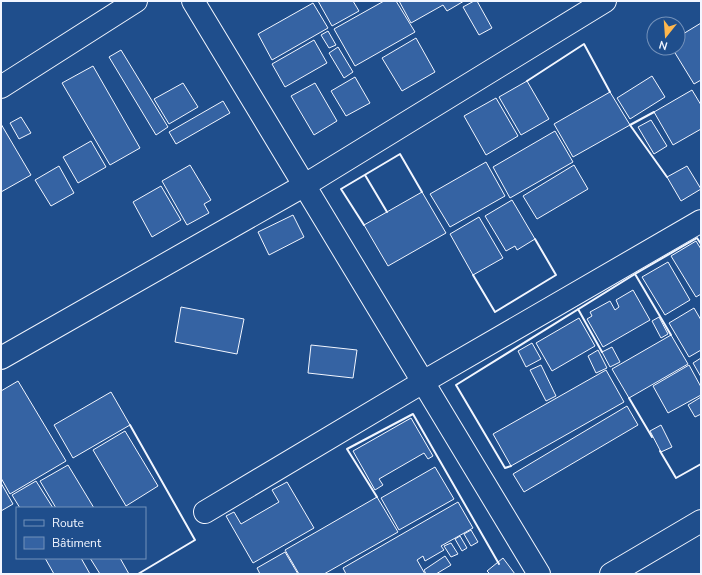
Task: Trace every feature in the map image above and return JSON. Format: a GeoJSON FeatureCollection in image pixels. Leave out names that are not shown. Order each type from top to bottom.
{"type":"FeatureCollection","features":[{"type":"Feature","properties":{"kind":"street"},"geometry":{"type":"LineString","coordinates":[[1,87],[136,1]]}},
{"type":"Feature","properties":{"kind":"street"},"geometry":{"type":"LineString","coordinates":[[193,1],[539,574]]}},
{"type":"Feature","properties":{"kind":"street"},"geometry":{"type":"LineString","coordinates":[[1,358],[305,185],[606,1]]}},
{"type":"Feature","properties":{"kind":"street"},"geometry":{"type":"LineString","coordinates":[[205,512],[423,382],[701,221]]}},
{"type":"Feature","properties":{"kind":"street"},"geometry":{"type":"LineString","coordinates":[[611,574],[701,521]]}},
{"type":"Feature","properties":{"kind":"building"},"geometry":{"type":"Polygon","coordinates":[[[318,1],[353,1],[359,11],[332,26],[318,1]]]}},
{"type":"Feature","properties":{"kind":"building"},"geometry":{"type":"Polygon","coordinates":[[[384,1],[396,1],[415,32],[355,66],[334,29],[384,1]]]}},
{"type":"Feature","properties":{"kind":"building"},"geometry":{"type":"Polygon","coordinates":[[[399,1],[464,1],[447,11],[443,5],[411,23],[399,1]]]}},
{"type":"Feature","properties":{"kind":"building"},"geometry":{"type":"Polygon","coordinates":[[[477,1],[492,28],[479,35],[463,7],[477,1]]]}},
{"type":"Feature","properties":{"kind":"building"},"geometry":{"type":"Polygon","coordinates":[[[313,3],[328,28],[272,60],[258,34],[313,3]]]}},
{"type":"Feature","properties":{"kind":"building"},"geometry":{"type":"Polygon","coordinates":[[[701,23],[701,80],[694,84],[677,56],[686,56],[686,32],[701,23]]]}},
{"type":"Feature","properties":{"kind":"building"},"geometry":{"type":"Polygon","coordinates":[[[328,31],[336,45],[329,48],[321,35],[328,31]]]}},
{"type":"Feature","properties":{"kind":"building"},"geometry":{"type":"Polygon","coordinates":[[[416,38],[435,72],[402,91],[382,58],[416,38]]]}},
{"type":"Feature","properties":{"kind":"building"},"geometry":{"type":"Polygon","coordinates":[[[314,40],[327,63],[285,87],[272,64],[314,40]]]}},
{"type":"Feature","properties":{"kind":"building"},"geometry":{"type":"Polygon","coordinates":[[[338,47],[353,72],[344,78],[329,53],[338,47]]]}},
{"type":"Feature","properties":{"kind":"building"},"geometry":{"type":"Polygon","coordinates":[[[121,50],[168,127],[156,135],[109,57],[121,50]]]}},
{"type":"Feature","properties":{"kind":"building"},"geometry":{"type":"Polygon","coordinates":[[[93,66],[140,148],[110,165],[62,83],[93,66]]]}},
{"type":"Feature","properties":{"kind":"building"},"geometry":{"type":"Polygon","coordinates":[[[652,76],[665,97],[630,119],[617,98],[652,76]]]}},
{"type":"Feature","properties":{"kind":"building"},"geometry":{"type":"Polygon","coordinates":[[[355,77],[370,103],[346,116],[331,91],[355,77]]]}},
{"type":"Feature","properties":{"kind":"building"},"geometry":{"type":"Polygon","coordinates":[[[527,81],[549,119],[521,135],[499,97],[527,81]]]}},
{"type":"Feature","properties":{"kind":"building"},"geometry":{"type":"Polygon","coordinates":[[[183,83],[198,107],[169,124],[154,99],[183,83]]]}},
{"type":"Feature","properties":{"kind":"building"},"geometry":{"type":"Polygon","coordinates":[[[315,83],[337,121],[314,135],[291,96],[315,83]]]}},
{"type":"Feature","properties":{"kind":"building"},"geometry":{"type":"Polygon","coordinates":[[[692,90],[701,105],[701,129],[673,145],[654,112],[692,90]]]}},
{"type":"Feature","properties":{"kind":"building"},"geometry":{"type":"Polygon","coordinates":[[[610,92],[630,125],[573,157],[554,124],[610,92]]]}},
{"type":"Feature","properties":{"kind":"building"},"geometry":{"type":"Polygon","coordinates":[[[496,98],[518,136],[486,155],[464,116],[496,98]]]}},
{"type":"Feature","properties":{"kind":"building"},"geometry":{"type":"Polygon","coordinates":[[[223,101],[230,113],[176,144],[169,132],[223,101]]]}},
{"type":"Feature","properties":{"kind":"building"},"geometry":{"type":"Polygon","coordinates":[[[21,117],[31,133],[19,139],[10,123],[21,117]]]}},
{"type":"Feature","properties":{"kind":"building"},"geometry":{"type":"Polygon","coordinates":[[[651,120],[667,146],[654,154],[638,127],[651,120]]]}},
{"type":"Feature","properties":{"kind":"building"},"geometry":{"type":"Polygon","coordinates":[[[1,124],[31,175],[1,192],[1,124]]]}},
{"type":"Feature","properties":{"kind":"building"},"geometry":{"type":"Polygon","coordinates":[[[555,131],[573,162],[510,198],[493,167],[555,131]]]}},
{"type":"Feature","properties":{"kind":"building"},"geometry":{"type":"Polygon","coordinates":[[[91,141],[106,167],[78,183],[63,157],[91,141]]]}},
{"type":"Feature","properties":{"kind":"building"},"geometry":{"type":"Polygon","coordinates":[[[486,162],[505,196],[450,227],[430,194],[486,162]]]}},
{"type":"Feature","properties":{"kind":"building"},"geometry":{"type":"Polygon","coordinates":[[[190,165],[211,200],[204,204],[209,213],[187,225],[162,181],[190,165]]]}},
{"type":"Feature","properties":{"kind":"building"},"geometry":{"type":"Polygon","coordinates":[[[574,165],[588,189],[537,219],[523,196],[574,165]]]}},
{"type":"Feature","properties":{"kind":"building"},"geometry":{"type":"Polygon","coordinates":[[[59,166],[74,193],[51,206],[35,180],[59,166]]]}},
{"type":"Feature","properties":{"kind":"building"},"geometry":{"type":"Polygon","coordinates":[[[687,166],[701,189],[681,201],[667,177],[687,166]]]}},
{"type":"Feature","properties":{"kind":"building"},"geometry":{"type":"Polygon","coordinates":[[[161,186],[181,220],[152,237],[133,202],[161,186]]]}},
{"type":"Feature","properties":{"kind":"building"},"geometry":{"type":"Polygon","coordinates":[[[422,192],[446,233],[388,266],[364,225],[422,192]]]}},
{"type":"Feature","properties":{"kind":"building"},"geometry":{"type":"Polygon","coordinates":[[[512,200],[535,239],[517,250],[515,246],[506,251],[485,216],[512,200]]]}},
{"type":"Feature","properties":{"kind":"building"},"geometry":{"type":"Polygon","coordinates":[[[293,215],[304,237],[269,255],[258,232],[293,215]]]}},
{"type":"Feature","properties":{"kind":"building"},"geometry":{"type":"Polygon","coordinates":[[[479,217],[503,258],[473,275],[450,234],[479,217]]]}},
{"type":"Feature","properties":{"kind":"building"},"geometry":{"type":"Polygon","coordinates":[[[696,241],[701,249],[701,294],[696,297],[671,256],[696,241]]]}},
{"type":"Feature","properties":{"kind":"building"},"geometry":{"type":"Polygon","coordinates":[[[668,262],[690,300],[665,315],[642,277],[668,262]]]}},
{"type":"Feature","properties":{"kind":"building"},"geometry":{"type":"Polygon","coordinates":[[[633,290],[650,320],[603,347],[587,319],[592,316],[590,312],[610,301],[615,310],[619,307],[616,300],[633,290]]]}},
{"type":"Feature","properties":{"kind":"building"},"geometry":{"type":"Polygon","coordinates":[[[181,307],[244,319],[237,354],[175,342],[181,307]]]}},
{"type":"Feature","properties":{"kind":"building"},"geometry":{"type":"Polygon","coordinates":[[[694,308],[701,320],[701,350],[689,357],[669,323],[694,308]]]}},
{"type":"Feature","properties":{"kind":"building"},"geometry":{"type":"Polygon","coordinates":[[[659,317],[668,334],[661,338],[652,321],[659,317]]]}},
{"type":"Feature","properties":{"kind":"building"},"geometry":{"type":"Polygon","coordinates":[[[579,318],[595,346],[552,371],[536,343],[579,318]]]}},
{"type":"Feature","properties":{"kind":"building"},"geometry":{"type":"Polygon","coordinates":[[[671,335],[688,364],[629,398],[612,369],[671,335]]]}},
{"type":"Feature","properties":{"kind":"building"},"geometry":{"type":"Polygon","coordinates":[[[532,343],[541,359],[526,367],[518,351],[532,343]]]}},
{"type":"Feature","properties":{"kind":"building"},"geometry":{"type":"Polygon","coordinates":[[[311,345],[357,350],[353,378],[308,373],[311,345]]]}},
{"type":"Feature","properties":{"kind":"building"},"geometry":{"type":"Polygon","coordinates":[[[612,347],[620,362],[610,367],[602,352],[612,347]]]}},
{"type":"Feature","properties":{"kind":"building"},"geometry":{"type":"Polygon","coordinates":[[[598,350],[607,368],[596,373],[588,356],[598,350]]]}},
{"type":"Feature","properties":{"kind":"building"},"geometry":{"type":"Polygon","coordinates":[[[701,358],[701,377],[693,363],[701,358]]]}},
{"type":"Feature","properties":{"kind":"building"},"geometry":{"type":"Polygon","coordinates":[[[541,365],[556,396],[546,401],[530,370],[541,365]]]}},
{"type":"Feature","properties":{"kind":"building"},"geometry":{"type":"Polygon","coordinates":[[[689,365],[701,387],[701,395],[668,413],[653,386],[689,365]]]}},
{"type":"Feature","properties":{"kind":"building"},"geometry":{"type":"Polygon","coordinates":[[[606,370],[624,402],[511,466],[493,434],[606,370]]]}},
{"type":"Feature","properties":{"kind":"building"},"geometry":{"type":"Polygon","coordinates":[[[18,381],[66,461],[10,494],[1,478],[1,391],[18,381]]]}},
{"type":"Feature","properties":{"kind":"building"},"geometry":{"type":"Polygon","coordinates":[[[111,392],[130,425],[73,458],[54,425],[111,392]]]}},
{"type":"Feature","properties":{"kind":"building"},"geometry":{"type":"Polygon","coordinates":[[[701,397],[701,414],[695,417],[688,405],[701,397]]]}},
{"type":"Feature","properties":{"kind":"building"},"geometry":{"type":"Polygon","coordinates":[[[627,406],[638,425],[524,492],[513,474],[627,406]]]}},
{"type":"Feature","properties":{"kind":"building"},"geometry":{"type":"Polygon","coordinates":[[[411,418],[433,456],[428,459],[424,453],[379,479],[383,485],[375,490],[353,451],[411,418]]]}},
{"type":"Feature","properties":{"kind":"building"},"geometry":{"type":"Polygon","coordinates":[[[661,425],[672,447],[661,452],[650,431],[661,425]]]}},
{"type":"Feature","properties":{"kind":"building"},"geometry":{"type":"Polygon","coordinates":[[[125,431],[158,486],[126,506],[93,450],[125,431]]]}},
{"type":"Feature","properties":{"kind":"building"},"geometry":{"type":"Polygon","coordinates":[[[68,465],[93,507],[55,507],[40,481],[68,465]]]}},
{"type":"Feature","properties":{"kind":"building"},"geometry":{"type":"Polygon","coordinates":[[[435,467],[454,499],[399,530],[381,498],[435,467]]]}},
{"type":"Feature","properties":{"kind":"building"},"geometry":{"type":"Polygon","coordinates":[[[36,481],[52,507],[19,507],[12,495],[36,481]]]}},
{"type":"Feature","properties":{"kind":"building"},"geometry":{"type":"Polygon","coordinates":[[[287,482],[314,528],[253,563],[226,516],[234,512],[241,524],[279,502],[272,490],[287,482]]]}},
{"type":"Feature","properties":{"kind":"building"},"geometry":{"type":"Polygon","coordinates":[[[1,483],[13,504],[1,511],[1,483]]]}},
{"type":"Feature","properties":{"kind":"building"},"geometry":{"type":"Polygon","coordinates":[[[377,497],[398,532],[324,574],[299,574],[285,550],[377,497]]]}},
{"type":"Feature","properties":{"kind":"building"},"geometry":{"type":"Polygon","coordinates":[[[458,502],[473,528],[441,546],[444,550],[425,561],[423,556],[417,560],[425,574],[346,574],[343,568],[458,502]]]}},
{"type":"Feature","properties":{"kind":"building"},"geometry":{"type":"Polygon","coordinates":[[[471,530],[478,542],[471,546],[464,534],[471,530]]]}},
{"type":"Feature","properties":{"kind":"building"},"geometry":{"type":"Polygon","coordinates":[[[460,536],[467,548],[462,551],[455,539],[460,536]]]}},
{"type":"Feature","properties":{"kind":"building"},"geometry":{"type":"Polygon","coordinates":[[[451,543],[458,554],[451,557],[444,546],[451,543]]]}},
{"type":"Feature","properties":{"kind":"building"},"geometry":{"type":"Polygon","coordinates":[[[285,552],[298,574],[260,574],[257,568],[285,552]]]}},
{"type":"Feature","properties":{"kind":"building"},"geometry":{"type":"Polygon","coordinates":[[[445,556],[451,565],[436,574],[426,574],[424,570],[445,556]]]}},
{"type":"Feature","properties":{"kind":"building"},"geometry":{"type":"Polygon","coordinates":[[[503,558],[515,574],[490,574],[487,571],[503,558]]]}},
{"type":"Feature","properties":{"kind":"building"},"geometry":{"type":"Polygon","coordinates":[[[46,559],[82,559],[90,574],[54,574],[46,559]]]}},
{"type":"Feature","properties":{"kind":"building"},"geometry":{"type":"Polygon","coordinates":[[[91,559],[121,559],[129,574],[100,574],[91,559]]]}},
{"type":"Feature","properties":{"kind":"wall"},"geometry":{"type":"LineString","coordinates":[[527,81],[584,44],[610,92]]}},
{"type":"Feature","properties":{"kind":"wall"},"geometry":{"type":"LineString","coordinates":[[654,112],[630,125],[667,177]]}},
{"type":"Feature","properties":{"kind":"wall"},"geometry":{"type":"LineString","coordinates":[[364,225],[341,189],[400,154],[422,192]]}},
{"type":"Feature","properties":{"kind":"wall"},"geometry":{"type":"LineString","coordinates":[[365,175],[387,212]]}},
{"type":"Feature","properties":{"kind":"wall"},"geometry":{"type":"LineString","coordinates":[[635,274],[697,238],[701,244]]}},
{"type":"Feature","properties":{"kind":"wall"},"geometry":{"type":"LineString","coordinates":[[473,275],[495,312],[556,275],[535,239]]}},
{"type":"Feature","properties":{"kind":"wall"},"geometry":{"type":"LineString","coordinates":[[511,466],[505,468],[456,385],[635,274],[671,335]]}},
{"type":"Feature","properties":{"kind":"wall"},"geometry":{"type":"LineString","coordinates":[[578,309],[602,352]]}},
{"type":"Feature","properties":{"kind":"wall"},"geometry":{"type":"LineString","coordinates":[[629,398],[652,437]]}},
{"type":"Feature","properties":{"kind":"wall"},"geometry":{"type":"LineString","coordinates":[[377,497],[347,449],[413,414],[499,564]]}},
{"type":"Feature","properties":{"kind":"wall"},"geometry":{"type":"LineString","coordinates":[[130,425],[195,540],[138,574]]}},
{"type":"Feature","properties":{"kind":"wall"},"geometry":{"type":"LineString","coordinates":[[660,451],[676,478],[701,464]]}}]}
